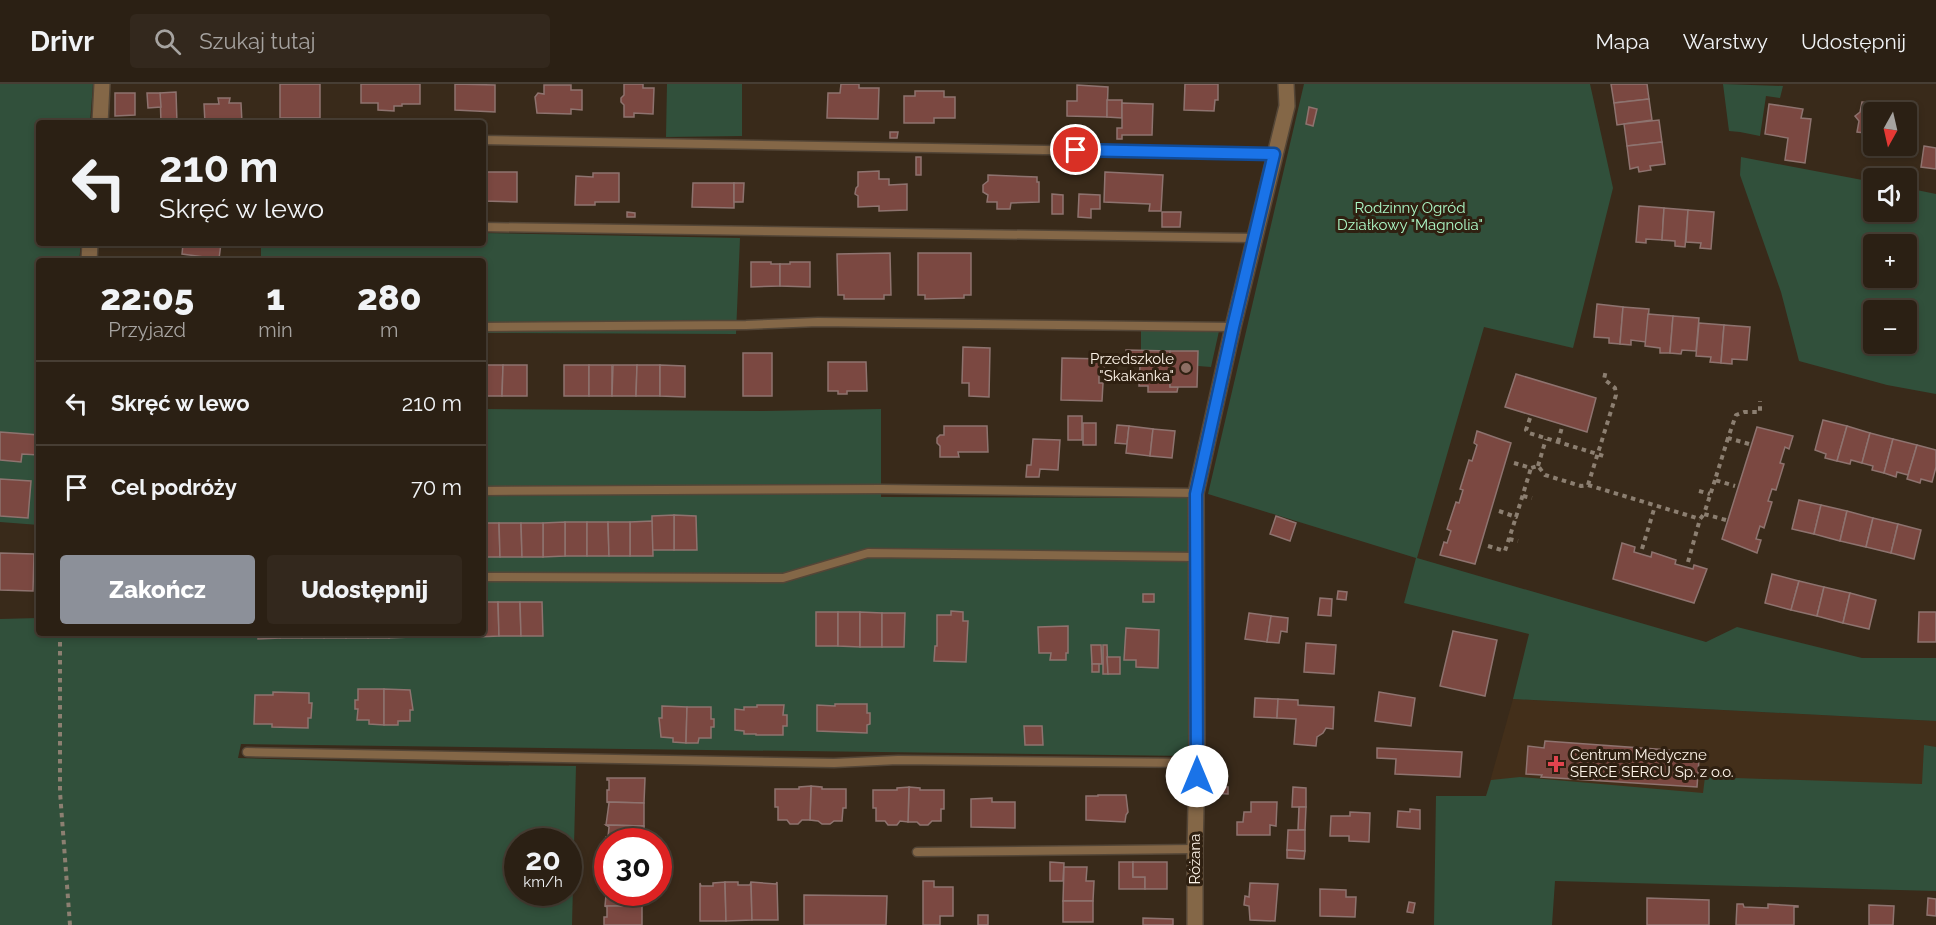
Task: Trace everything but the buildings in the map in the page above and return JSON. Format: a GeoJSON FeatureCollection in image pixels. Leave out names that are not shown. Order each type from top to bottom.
{"type":"FeatureCollection","features":[{"type":"Feature","properties":{"kind":"street"},"geometry":{"type":"LineString","coordinates":[[100,120],[102,84]]}},
{"type":"Feature","properties":{"kind":"street","name":"Różana"},"geometry":{"type":"LineString","coordinates":[[1195,925],[1196,494],[1233,327],[1287,106],[1286,84]]}},
{"type":"Feature","properties":{"kind":"lane"},"geometry":{"type":"LineString","coordinates":[[486,140],[1274,154]]}},
{"type":"Feature","properties":{"kind":"lane"},"geometry":{"type":"LineString","coordinates":[[486,227],[1254,238]]}},
{"type":"Feature","properties":{"kind":"lane"},"geometry":{"type":"LineString","coordinates":[[486,327],[828,322],[1233,327]]}},
{"type":"Feature","properties":{"kind":"lane"},"geometry":{"type":"LineString","coordinates":[[486,491],[882,489],[1196,494]]}},
{"type":"Feature","properties":{"kind":"lane"},"geometry":{"type":"LineString","coordinates":[[486,577],[783,578],[868,553],[1196,557]]}},
{"type":"Feature","properties":{"kind":"lane"},"geometry":{"type":"LineString","coordinates":[[247,752],[834,763],[898,760],[1197,763]]}},
{"type":"Feature","properties":{"kind":"lane"},"geometry":{"type":"LineString","coordinates":[[917,852],[1195,849]]}},
{"type":"Feature","properties":{"kind":"path"},"geometry":{"type":"LineString","coordinates":[[1588,485],[1616,395],[1615,388],[1604,379],[1606,370]]}},
{"type":"Feature","properties":{"kind":"path"},"geometry":{"type":"LineString","coordinates":[[1688,562],[1700,519],[1704,514],[1737,415],[1760,411],[1760,401]]}},
{"type":"Feature","properties":{"kind":"path"},"geometry":{"type":"LineString","coordinates":[[1530,418],[1526,430],[1528,433],[1607,457]]}},
{"type":"Feature","properties":{"kind":"path"},"geometry":{"type":"LineString","coordinates":[[1557,442],[1562,427]]}},
{"type":"Feature","properties":{"kind":"path"},"geometry":{"type":"LineString","coordinates":[[1728,438],[1749,444]]}},
{"type":"Feature","properties":{"kind":"path"},"geometry":{"type":"LineString","coordinates":[[1546,439],[1539,466],[1545,475],[1581,486],[1588,485],[1700,519]]}},
{"type":"Feature","properties":{"kind":"path"},"geometry":{"type":"LineString","coordinates":[[1514,463],[1531,468],[1539,466]]}},
{"type":"Feature","properties":{"kind":"path"},"geometry":{"type":"LineString","coordinates":[[1488,546],[1505,551],[1531,468]]}},
{"type":"Feature","properties":{"kind":"path"},"geometry":{"type":"LineString","coordinates":[[1715,480],[1734,486]]}},
{"type":"Feature","properties":{"kind":"path"},"geometry":{"type":"LineString","coordinates":[[1699,491],[1710,494]]}},
{"type":"Feature","properties":{"kind":"path"},"geometry":{"type":"LineString","coordinates":[[1523,496],[1532,498]]}},
{"type":"Feature","properties":{"kind":"path"},"geometry":{"type":"LineString","coordinates":[[1642,549],[1656,506]]}},
{"type":"Feature","properties":{"kind":"path"},"geometry":{"type":"LineString","coordinates":[[1499,511],[1516,517]]}},
{"type":"Feature","properties":{"kind":"path"},"geometry":{"type":"LineString","coordinates":[[1704,514],[1726,520]]}},
{"type":"Feature","properties":{"kind":"path"},"geometry":{"type":"LineString","coordinates":[[1509,539],[1518,541]]}},
{"type":"Feature","properties":{"kind":"path"},"geometry":{"type":"LineString","coordinates":[[60,636],[60,792],[70,925]]}},
{"type":"Feature","properties":{"kind":"shaded area"},"geometry":{"type":"Polygon","coordinates":[[[1513,699],[1936,721],[1936,811],[1486,796],[1513,699]]]}},
{"type":"Feature","properties":{"kind":"green space"},"geometry":{"type":"Polygon","coordinates":[[[0,84],[93,84],[90,120],[36,120],[36,246],[81,246],[79,258],[36,258],[36,525],[0,522],[0,84]]]}},
{"type":"Feature","properties":{"kind":"green space"},"geometry":{"type":"Polygon","coordinates":[[[667,84],[742,84],[742,136],[666,137],[667,84]]]}},
{"type":"Feature","properties":{"kind":"green space","name":"Rodzinny Ogród Działkowy \"Magnolia\""},"geometry":{"type":"Polygon","coordinates":[[[1304,84],[1590,84],[1613,188],[1573,348],[1484,327],[1417,558],[1706,642],[1737,627],[1862,658],[1936,658],[1936,721],[1513,699],[1529,634],[1404,603],[1416,558],[1208,494],[1304,84]]]}},
{"type":"Feature","properties":{"kind":"green space"},"geometry":{"type":"Polygon","coordinates":[[[1723,84],[1783,86],[1780,98],[1766,96],[1760,136],[1729,131],[1723,84]]]}},
{"type":"Feature","properties":{"kind":"green space"},"geometry":{"type":"Polygon","coordinates":[[[1741,157],[1863,180],[1863,222],[1917,222],[1917,190],[1936,194],[1936,394],[1887,385],[1799,361],[1781,292],[1740,175],[1741,157]]]}},
{"type":"Feature","properties":{"kind":"green space"},"geometry":{"type":"Polygon","coordinates":[[[486,233],[740,238],[736,334],[486,333],[486,258],[261,258],[261,246],[486,246],[486,233]]]}},
{"type":"Feature","properties":{"kind":"green space"},"geometry":{"type":"Polygon","coordinates":[[[1141,331],[1219,331],[1211,367],[1198,366],[1198,351],[1141,350],[1141,331]]]}},
{"type":"Feature","properties":{"kind":"green space"},"geometry":{"type":"Polygon","coordinates":[[[486,409],[761,411],[881,409],[881,497],[1187,498],[1190,677],[1188,756],[241,744],[238,758],[576,766],[574,828],[504,828],[504,906],[572,906],[572,925],[0,925],[0,619],[36,618],[36,636],[486,636],[486,409]]]}},
{"type":"Feature","properties":{"kind":"green space"},"geometry":{"type":"Polygon","coordinates":[[[1924,745],[1936,747],[1936,891],[1555,881],[1552,925],[1434,925],[1436,796],[1486,796],[1491,780],[1520,777],[1703,793],[1705,777],[1922,784],[1924,745]]]}},
{"type":"Feature","properties":{"kind":"place","name":"Przedszkole \"Skakanka\""},"geometry":{"type":"Point","coordinates":[1186,368]}},
{"type":"Feature","properties":{"kind":"place","name":"Centrum Medyczne SERCE SERCU Sp. z o.o."},"geometry":{"type":"Point","coordinates":[1556,764]}},
{"type":"Feature","properties":{"kind":"route"},"geometry":{"type":"LineString","coordinates":[[1076,150],[1274,154],[1196,494],[1197,776]]}}]}
